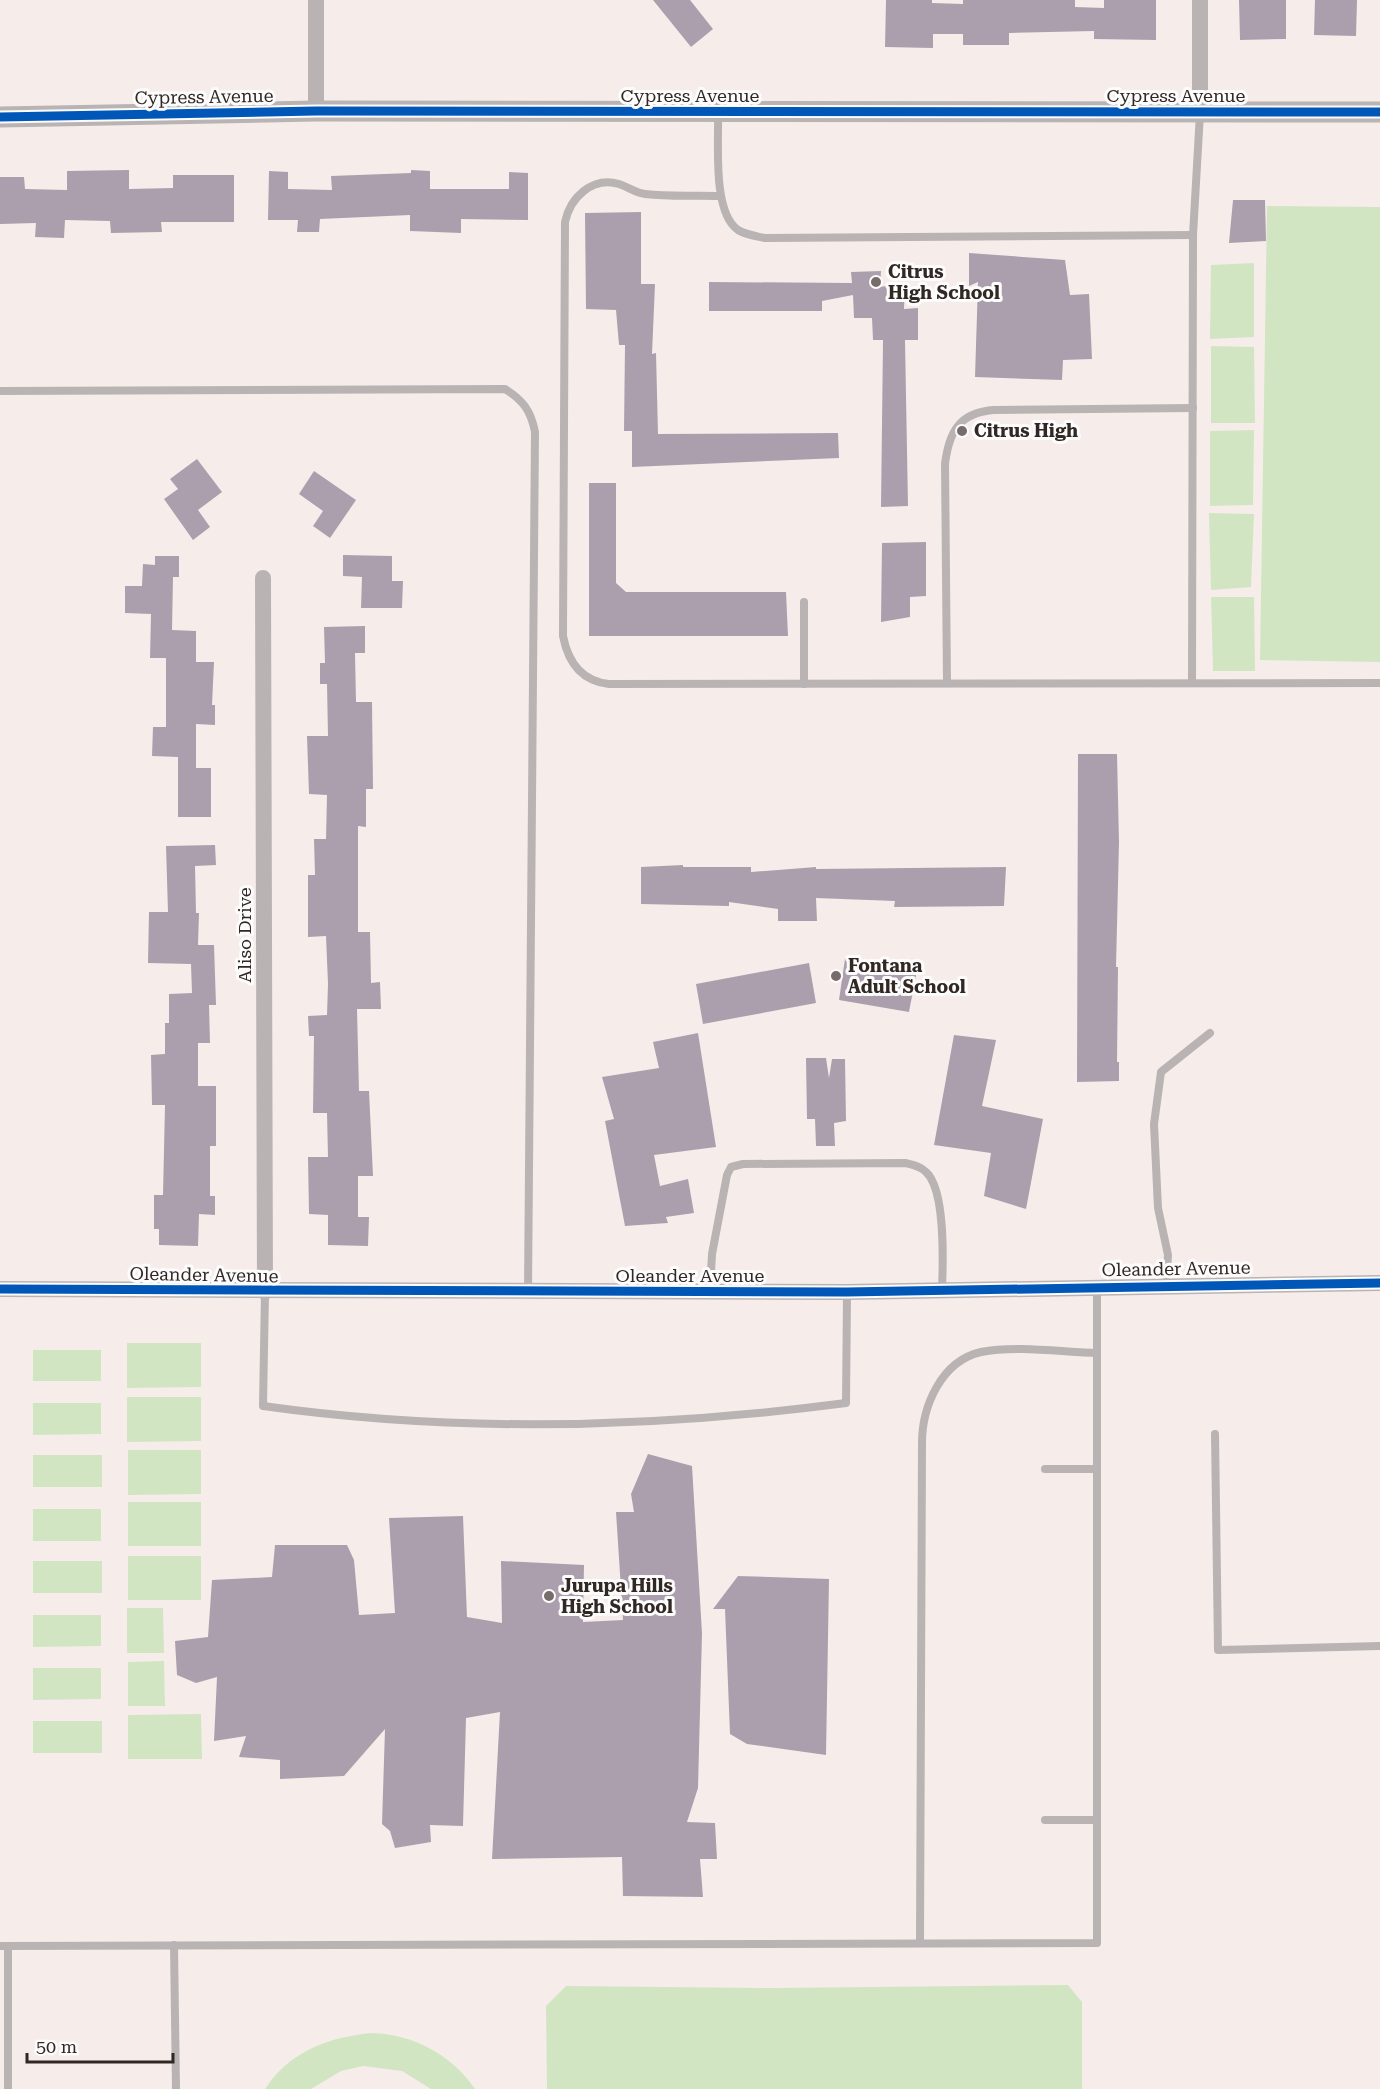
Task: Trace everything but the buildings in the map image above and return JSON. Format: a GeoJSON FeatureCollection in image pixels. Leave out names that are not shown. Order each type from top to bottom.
{"type":"FeatureCollection","features":[{"type":"Feature","properties":{"kind":"street"},"geometry":{"type":"LineString","coordinates":[[316,0],[316,111]]}},
{"type":"Feature","properties":{"kind":"street"},"geometry":{"type":"LineString","coordinates":[[1200,0],[1200,113]]}},
{"type":"Feature","properties":{"kind":"street","name":"Cypress Avenue"},"geometry":{"type":"LineString","coordinates":[[0,117],[316,111],[1380,112]]}},
{"type":"Feature","properties":{"kind":"street","name":"Aliso Drive"},"geometry":{"type":"LineString","coordinates":[[263,578],[265,1292]]}},
{"type":"Feature","properties":{"kind":"street","name":"Oleander Avenue"},"geometry":{"type":"LineString","coordinates":[[0,1289],[265,1292],[847,1292],[1380,1283]]}},
{"type":"Feature","properties":{"kind":"lane"},"geometry":{"type":"LineString","coordinates":[[718,112],[720,196],[726,216],[737,229],[765,238],[1193,235]]}},
{"type":"Feature","properties":{"kind":"lane"},"geometry":{"type":"LineString","coordinates":[[1192,683],[1193,235],[1200,113]]}},
{"type":"Feature","properties":{"kind":"lane"},"geometry":{"type":"LineString","coordinates":[[720,196],[641,194],[617,183],[603,183],[588,187],[575,198],[567,209],[565,222],[563,636],[570,660],[579,672],[598,683],[1380,682]]}},
{"type":"Feature","properties":{"kind":"lane"},"geometry":{"type":"LineString","coordinates":[[0,391],[505,389],[525,404],[532,417],[535,432],[528,1292]]}},
{"type":"Feature","properties":{"kind":"lane"},"geometry":{"type":"LineString","coordinates":[[947,684],[945,464],[950,440],[965,417],[976,412],[993,410],[1193,408]]}},
{"type":"Feature","properties":{"kind":"lane"},"geometry":{"type":"LineString","coordinates":[[804,602],[804,684]]}},
{"type":"Feature","properties":{"kind":"lane"},"geometry":{"type":"LineString","coordinates":[[1166,1285],[1168,1255],[1158,1208],[1154,1124],[1161,1072],[1210,1033]]}},
{"type":"Feature","properties":{"kind":"lane"},"geometry":{"type":"LineString","coordinates":[[710,1292],[711,1254],[727,1175],[731,1167],[743,1164],[904,1163],[918,1166],[932,1179],[938,1201],[943,1235],[942,1290]]}},
{"type":"Feature","properties":{"kind":"lane"},"geometry":{"type":"LineString","coordinates":[[8,2089],[4,1946],[1097,1943],[1097,1287]]}},
{"type":"Feature","properties":{"kind":"lane"},"geometry":{"type":"LineString","coordinates":[[265,1292],[263,1406],[395,1418],[559,1423],[722,1416],[846,1403],[847,1292]]}},
{"type":"Feature","properties":{"kind":"lane"},"geometry":{"type":"LineString","coordinates":[[920,1943],[922,1420],[927,1405],[950,1370],[979,1352],[1097,1353]]}},
{"type":"Feature","properties":{"kind":"lane"},"geometry":{"type":"LineString","coordinates":[[1215,1434],[1218,1650],[1380,1646]]}},
{"type":"Feature","properties":{"kind":"lane"},"geometry":{"type":"LineString","coordinates":[[1045,1469],[1097,1469]]}},
{"type":"Feature","properties":{"kind":"lane"},"geometry":{"type":"LineString","coordinates":[[1045,1820],[1097,1820]]}},
{"type":"Feature","properties":{"kind":"lane"},"geometry":{"type":"LineString","coordinates":[[174,1945],[176,2089]]}},
{"type":"Feature","properties":{"kind":"green space"},"geometry":{"type":"Polygon","coordinates":[[[1267,206],[1380,207],[1380,662],[1260,660],[1267,206]]]}},
{"type":"Feature","properties":{"kind":"green space"},"geometry":{"type":"Polygon","coordinates":[[[1254,263],[1254,337],[1210,339],[1211,265],[1254,263]]]}},
{"type":"Feature","properties":{"kind":"green space"},"geometry":{"type":"Polygon","coordinates":[[[1211,346],[1254,347],[1255,423],[1211,423],[1211,346]]]}},
{"type":"Feature","properties":{"kind":"green space"},"geometry":{"type":"Polygon","coordinates":[[[1254,430],[1253,505],[1210,506],[1210,431],[1254,430]]]}},
{"type":"Feature","properties":{"kind":"green space"},"geometry":{"type":"Polygon","coordinates":[[[1209,513],[1254,514],[1251,587],[1211,590],[1209,513]]]}},
{"type":"Feature","properties":{"kind":"green space"},"geometry":{"type":"Polygon","coordinates":[[[1211,597],[1254,597],[1255,671],[1213,671],[1211,597]]]}},
{"type":"Feature","properties":{"kind":"green space"},"geometry":{"type":"Polygon","coordinates":[[[127,1343],[201,1343],[201,1387],[127,1388],[127,1343]]]}},
{"type":"Feature","properties":{"kind":"green space"},"geometry":{"type":"Polygon","coordinates":[[[33,1350],[101,1350],[101,1381],[33,1381],[33,1350]]]}},
{"type":"Feature","properties":{"kind":"green space"},"geometry":{"type":"Polygon","coordinates":[[[127,1397],[201,1397],[201,1441],[127,1442],[127,1397]]]}},
{"type":"Feature","properties":{"kind":"green space"},"geometry":{"type":"Polygon","coordinates":[[[33,1403],[101,1403],[101,1434],[33,1435],[33,1403]]]}},
{"type":"Feature","properties":{"kind":"green space"},"geometry":{"type":"Polygon","coordinates":[[[128,1450],[201,1450],[201,1494],[128,1495],[128,1450]]]}},
{"type":"Feature","properties":{"kind":"green space"},"geometry":{"type":"Polygon","coordinates":[[[33,1455],[102,1455],[102,1487],[33,1487],[33,1455]]]}},
{"type":"Feature","properties":{"kind":"green space"},"geometry":{"type":"Polygon","coordinates":[[[128,1502],[201,1502],[201,1546],[128,1546],[128,1502]]]}},
{"type":"Feature","properties":{"kind":"green space"},"geometry":{"type":"Polygon","coordinates":[[[33,1509],[101,1509],[101,1541],[33,1541],[33,1509]]]}},
{"type":"Feature","properties":{"kind":"green space"},"geometry":{"type":"Polygon","coordinates":[[[128,1556],[201,1556],[201,1600],[128,1600],[128,1556]]]}},
{"type":"Feature","properties":{"kind":"green space"},"geometry":{"type":"Polygon","coordinates":[[[33,1561],[102,1561],[102,1593],[33,1593],[33,1561]]]}},
{"type":"Feature","properties":{"kind":"green space"},"geometry":{"type":"Polygon","coordinates":[[[127,1608],[163,1608],[164,1653],[127,1653],[127,1608]]]}},
{"type":"Feature","properties":{"kind":"green space"},"geometry":{"type":"Polygon","coordinates":[[[33,1615],[101,1615],[101,1646],[33,1647],[33,1615]]]}},
{"type":"Feature","properties":{"kind":"green space"},"geometry":{"type":"Polygon","coordinates":[[[164,1661],[165,1706],[128,1706],[128,1662],[164,1661]]]}},
{"type":"Feature","properties":{"kind":"green space"},"geometry":{"type":"Polygon","coordinates":[[[33,1668],[101,1668],[101,1699],[33,1700],[33,1668]]]}},
{"type":"Feature","properties":{"kind":"green space"},"geometry":{"type":"Polygon","coordinates":[[[201,1714],[202,1759],[128,1759],[128,1715],[201,1714]]]}},
{"type":"Feature","properties":{"kind":"green space"},"geometry":{"type":"Polygon","coordinates":[[[33,1721],[102,1721],[102,1753],[33,1753],[33,1721]]]}},
{"type":"Feature","properties":{"kind":"green space"},"geometry":{"type":"Polygon","coordinates":[[[1068,1985],[1082,2002],[1082,2089],[547,2089],[546,2006],[566,1986],[772,1988],[1068,1985]]]}},
{"type":"Feature","properties":{"kind":"green space"},"geometry":{"type":"Polygon","coordinates":[[[372,2033],[402,2037],[430,2049],[455,2066],[475,2089],[431,2089],[402,2071],[363,2066],[341,2071],[311,2089],[265,2089],[286,2065],[312,2048],[341,2038],[372,2033]]]}},
{"type":"Feature","properties":{"kind":"cycle path"},"geometry":{"type":"LineString","coordinates":[[0,117],[316,111],[1380,112]]}},
{"type":"Feature","properties":{"kind":"cycle path"},"geometry":{"type":"LineString","coordinates":[[0,1289],[847,1292],[1380,1283]]}},
{"type":"Feature","properties":{"kind":"place","name":"Citrus High School"},"geometry":{"type":"Point","coordinates":[876,282]}},
{"type":"Feature","properties":{"kind":"place","name":"Citrus High"},"geometry":{"type":"Point","coordinates":[962,431]}},
{"type":"Feature","properties":{"kind":"place","name":"Fontana Adult School"},"geometry":{"type":"Point","coordinates":[836,976]}},
{"type":"Feature","properties":{"kind":"place","name":"Jurupa Hills High School"},"geometry":{"type":"Point","coordinates":[549,1596]}}]}
